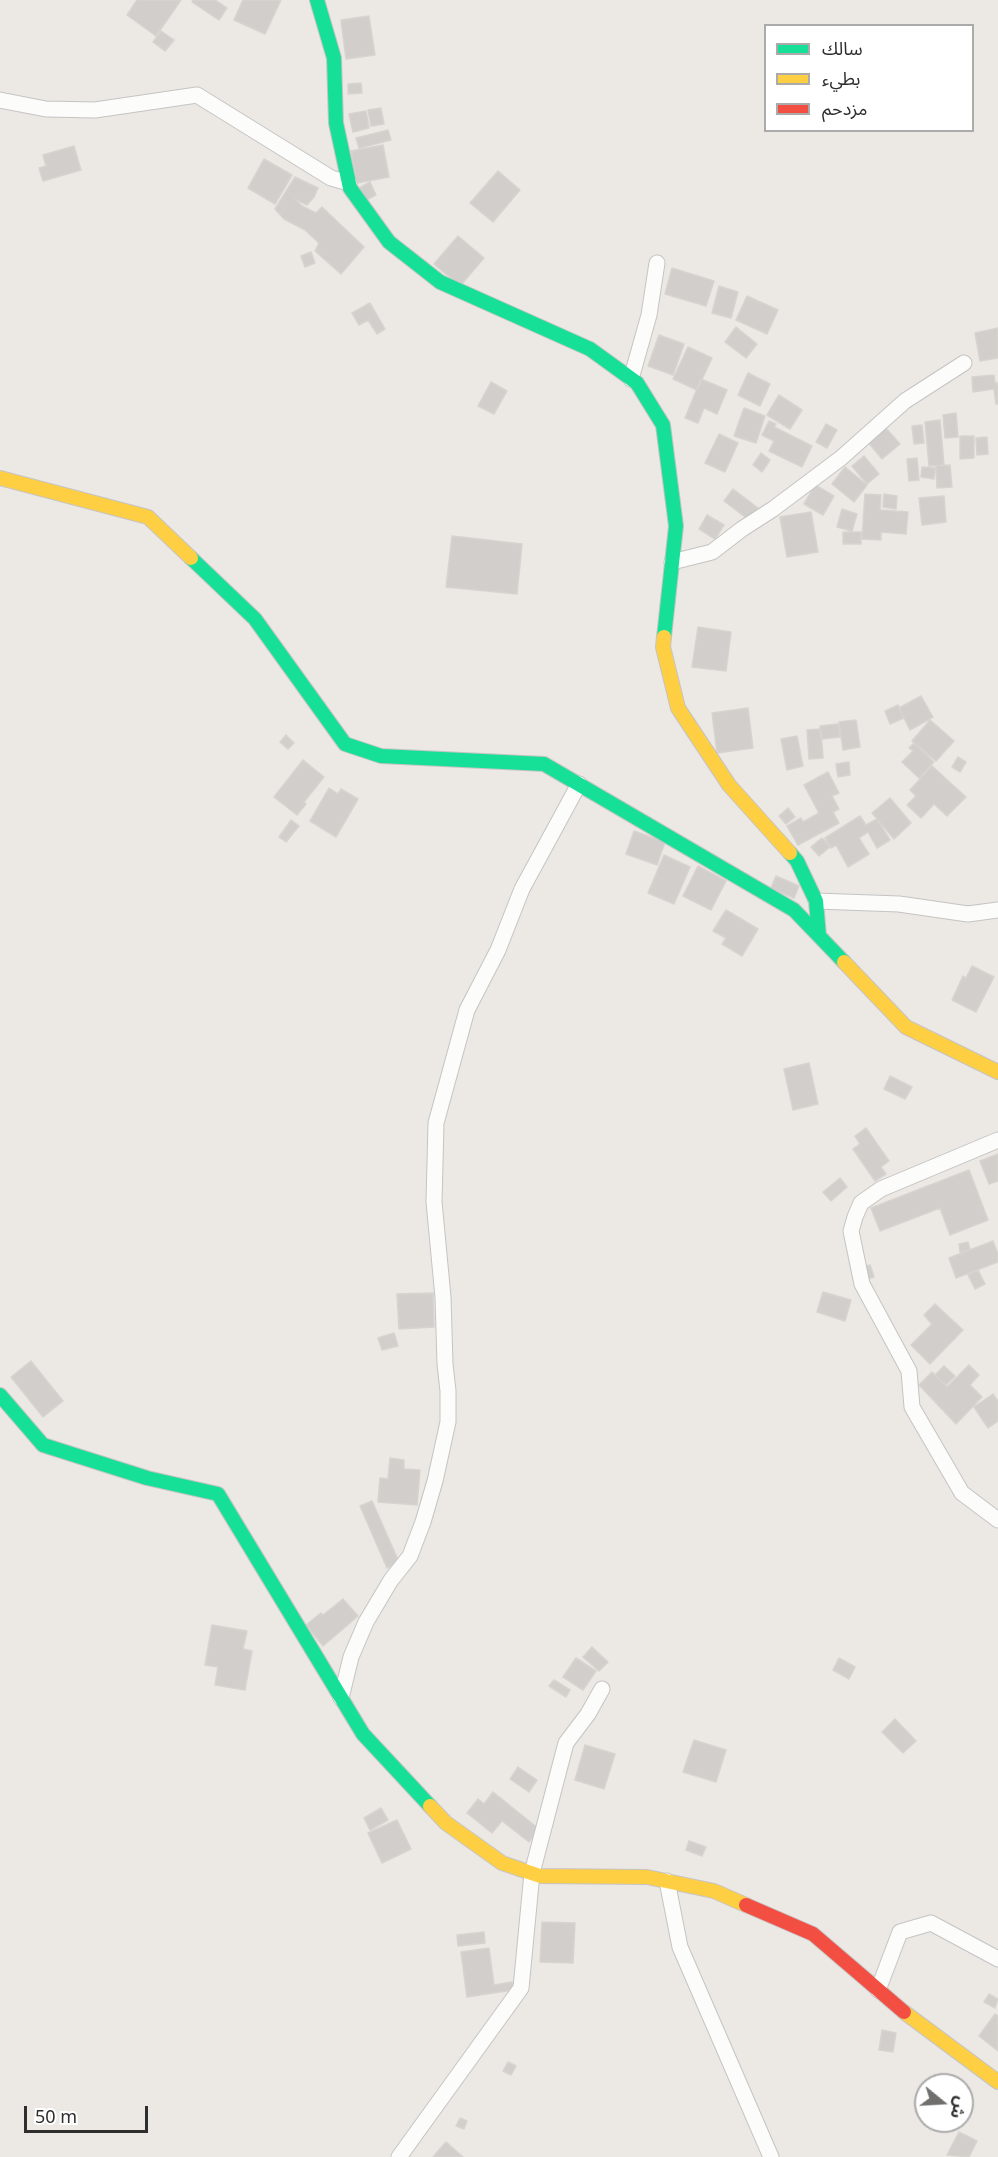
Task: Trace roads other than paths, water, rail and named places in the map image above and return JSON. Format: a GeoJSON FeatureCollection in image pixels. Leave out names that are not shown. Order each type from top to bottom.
{"type":"FeatureCollection","features":[{"type":"Feature","properties":{"kind":"street"},"geometry":{"type":"LineString","coordinates":[[317,0],[334,58],[336,123],[350,188],[389,242],[440,282],[590,349],[637,383],[663,425],[676,526],[663,647],[678,708],[729,785],[797,861],[816,901],[819,936]]}},
{"type":"Feature","properties":{"kind":"street"},"geometry":{"type":"LineString","coordinates":[[0,100],[46,110],[95,110],[197,95],[331,178],[349,183]]}},
{"type":"Feature","properties":{"kind":"street"},"geometry":{"type":"LineString","coordinates":[[631,379],[649,315],[657,263]]}},
{"type":"Feature","properties":{"kind":"street"},"geometry":{"type":"LineString","coordinates":[[672,562],[712,552],[841,458],[904,401],[964,363]]}},
{"type":"Feature","properties":{"kind":"street"},"geometry":{"type":"LineString","coordinates":[[0,478],[148,517],[255,619],[345,744],[381,756],[544,764],[794,910],[906,1027],[998,1072]]}},
{"type":"Feature","properties":{"kind":"street"},"geometry":{"type":"LineString","coordinates":[[341,1698],[351,1657],[366,1622],[391,1581],[410,1556],[417,1539],[435,1481],[448,1422],[443,1297],[434,1202],[436,1123],[467,1010],[498,950],[522,889],[579,784]]}},
{"type":"Feature","properties":{"kind":"street"},"geometry":{"type":"LineString","coordinates":[[816,901],[899,904],[968,914],[998,910]]}},
{"type":"Feature","properties":{"kind":"street"},"geometry":{"type":"LineString","coordinates":[[998,1140],[881,1190],[861,1203],[851,1231],[862,1284],[909,1371],[912,1407],[962,1493],[998,1520]]}},
{"type":"Feature","properties":{"kind":"street"},"geometry":{"type":"LineString","coordinates":[[0,1395],[43,1445],[147,1478],[218,1494],[363,1734],[446,1823],[502,1863],[540,1876],[647,1877],[714,1891],[813,1934],[878,1990],[998,2082]]}},
{"type":"Feature","properties":{"kind":"street"},"geometry":{"type":"LineString","coordinates":[[399,2157],[521,1988],[532,1873],[566,1743],[588,1714],[602,1689]]}},
{"type":"Feature","properties":{"kind":"street"},"geometry":{"type":"LineString","coordinates":[[668,1881],[680,1947],[771,2157]]}},
{"type":"Feature","properties":{"kind":"street"},"geometry":{"type":"LineString","coordinates":[[878,1990],[900,1932],[931,1923],[998,1959]]}}]}
